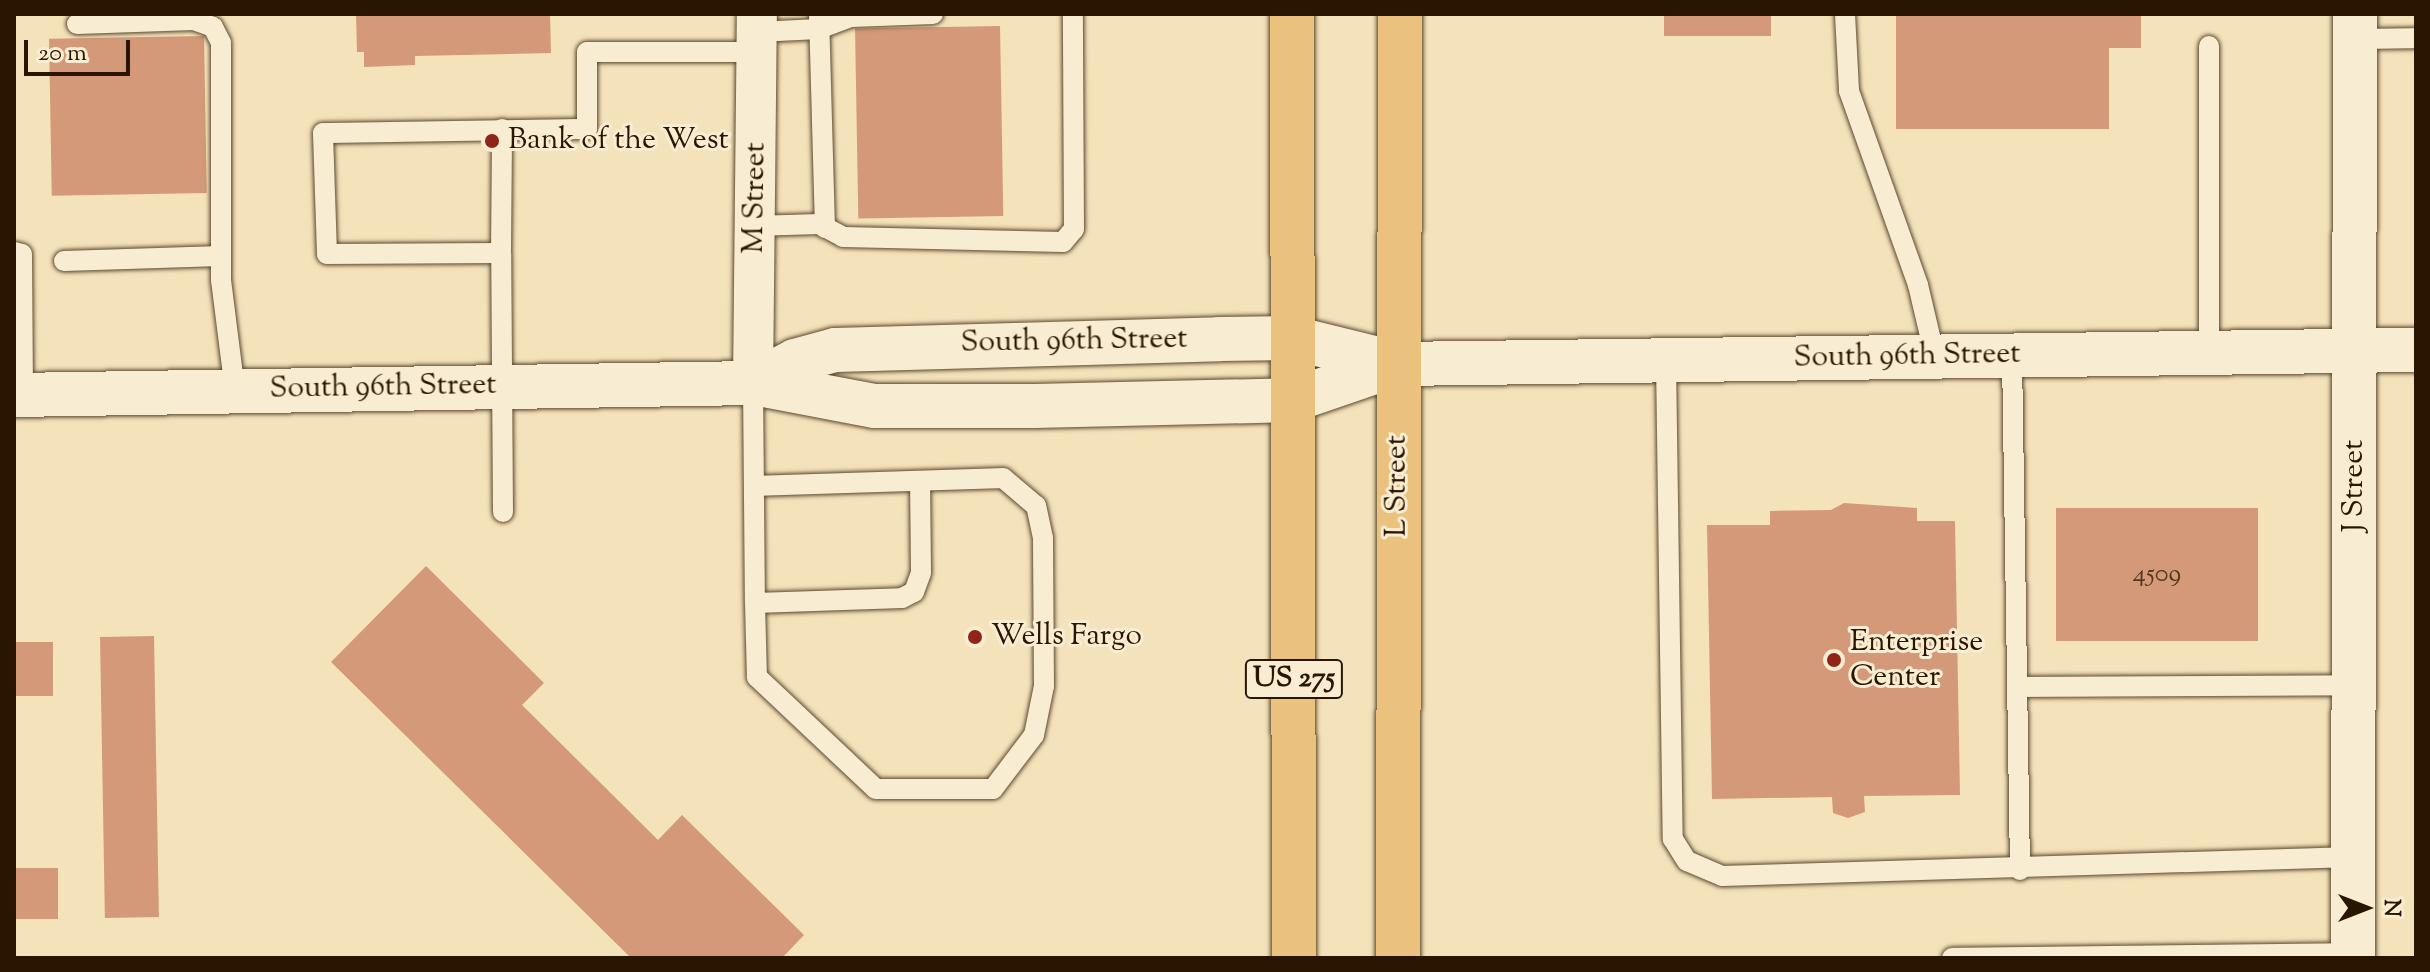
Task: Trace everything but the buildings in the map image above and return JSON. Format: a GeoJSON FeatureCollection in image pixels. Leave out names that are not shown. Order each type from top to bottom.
{"type":"FeatureCollection","features":[{"type":"Feature","properties":{"kind":"main road","name":"US 275"},"geometry":{"type":"LineString","coordinates":[[1292,14],[1294,958]]}},
{"type":"Feature","properties":{"kind":"main road","name":"L Street"},"geometry":{"type":"LineString","coordinates":[[1398,958],[1400,14]]}},
{"type":"Feature","properties":{"kind":"main road","name":"J Street"},"geometry":{"type":"LineString","coordinates":[[2353,956],[2355,26]]}},
{"type":"Feature","properties":{"kind":"main road","name":"South 96th Street"},"geometry":{"type":"LineString","coordinates":[[753,383],[795,361],[835,350],[1293,338],[1398,364],[2416,350]]}},
{"type":"Feature","properties":{"kind":"main road","name":"South 96th Street"},"geometry":{"type":"LineString","coordinates":[[19,395],[753,383],[840,403],[926,408],[1293,400],[1398,364]]}},
{"type":"Feature","properties":{"kind":"street","name":"M Street"},"geometry":{"type":"LineString","coordinates":[[753,383],[757,33]]}},
{"type":"Feature","properties":{"kind":"lane"},"geometry":{"type":"LineString","coordinates":[[501,253],[327,254],[323,133],[587,129],[587,52],[757,33],[851,17],[933,14]]}},
{"type":"Feature","properties":{"kind":"lane"},"geometry":{"type":"LineString","coordinates":[[754,226],[825,228],[843,237],[1063,242],[1074,229],[1073,14]]}},
{"type":"Feature","properties":{"kind":"lane"},"geometry":{"type":"LineString","coordinates":[[1845,14],[1849,91],[1918,285],[1935,357]]}},
{"type":"Feature","properties":{"kind":"lane"},"geometry":{"type":"LineString","coordinates":[[77,24],[194,20],[213,27],[221,43],[221,256],[225,335],[235,391]]}},
{"type":"Feature","properties":{"kind":"lane"},"geometry":{"type":"LineString","coordinates":[[819,22],[825,228]]}},
{"type":"Feature","properties":{"kind":"lane"},"geometry":{"type":"LineString","coordinates":[[2355,26],[2416,38]]}},
{"type":"Feature","properties":{"kind":"lane"},"geometry":{"type":"LineString","coordinates":[[2209,46],[2209,353]]}},
{"type":"Feature","properties":{"kind":"lane"},"geometry":{"type":"LineString","coordinates":[[502,129],[503,512]]}},
{"type":"Feature","properties":{"kind":"lane"},"geometry":{"type":"LineString","coordinates":[[14,252],[22,254],[19,395]]}},
{"type":"Feature","properties":{"kind":"lane"},"geometry":{"type":"LineString","coordinates":[[64,261],[221,256]]}},
{"type":"Feature","properties":{"kind":"lane"},"geometry":{"type":"LineString","coordinates":[[2012,355],[2020,870]]}},
{"type":"Feature","properties":{"kind":"lane"},"geometry":{"type":"LineString","coordinates":[[1666,360],[1673,839],[1687,861],[1722,876],[2020,870],[2353,857]]}},
{"type":"Feature","properties":{"kind":"lane"},"geometry":{"type":"LineString","coordinates":[[753,383],[755,603],[757,677],[876,789],[993,789],[1034,735],[1044,686],[1043,538],[1036,506],[1003,478],[754,486]]}},
{"type":"Feature","properties":{"kind":"lane"},"geometry":{"type":"LineString","coordinates":[[755,603],[902,598],[914,592],[921,573],[920,481]]}},
{"type":"Feature","properties":{"kind":"lane"},"geometry":{"type":"LineString","coordinates":[[2017,687],[2354,685]]}},
{"type":"Feature","properties":{"kind":"lane"},"geometry":{"type":"LineString","coordinates":[[1952,958],[2248,954],[2353,956]]}},
{"type":"Feature","properties":{"kind":"place","name":"Bank of the West"},"geometry":{"type":"Point","coordinates":[492,141]}},
{"type":"Feature","properties":{"kind":"place","name":"Wells Fargo"},"geometry":{"type":"Point","coordinates":[975,637]}},
{"type":"Feature","properties":{"kind":"place","name":"Enterprise Center"},"geometry":{"type":"Point","coordinates":[1834,660]}}]}
